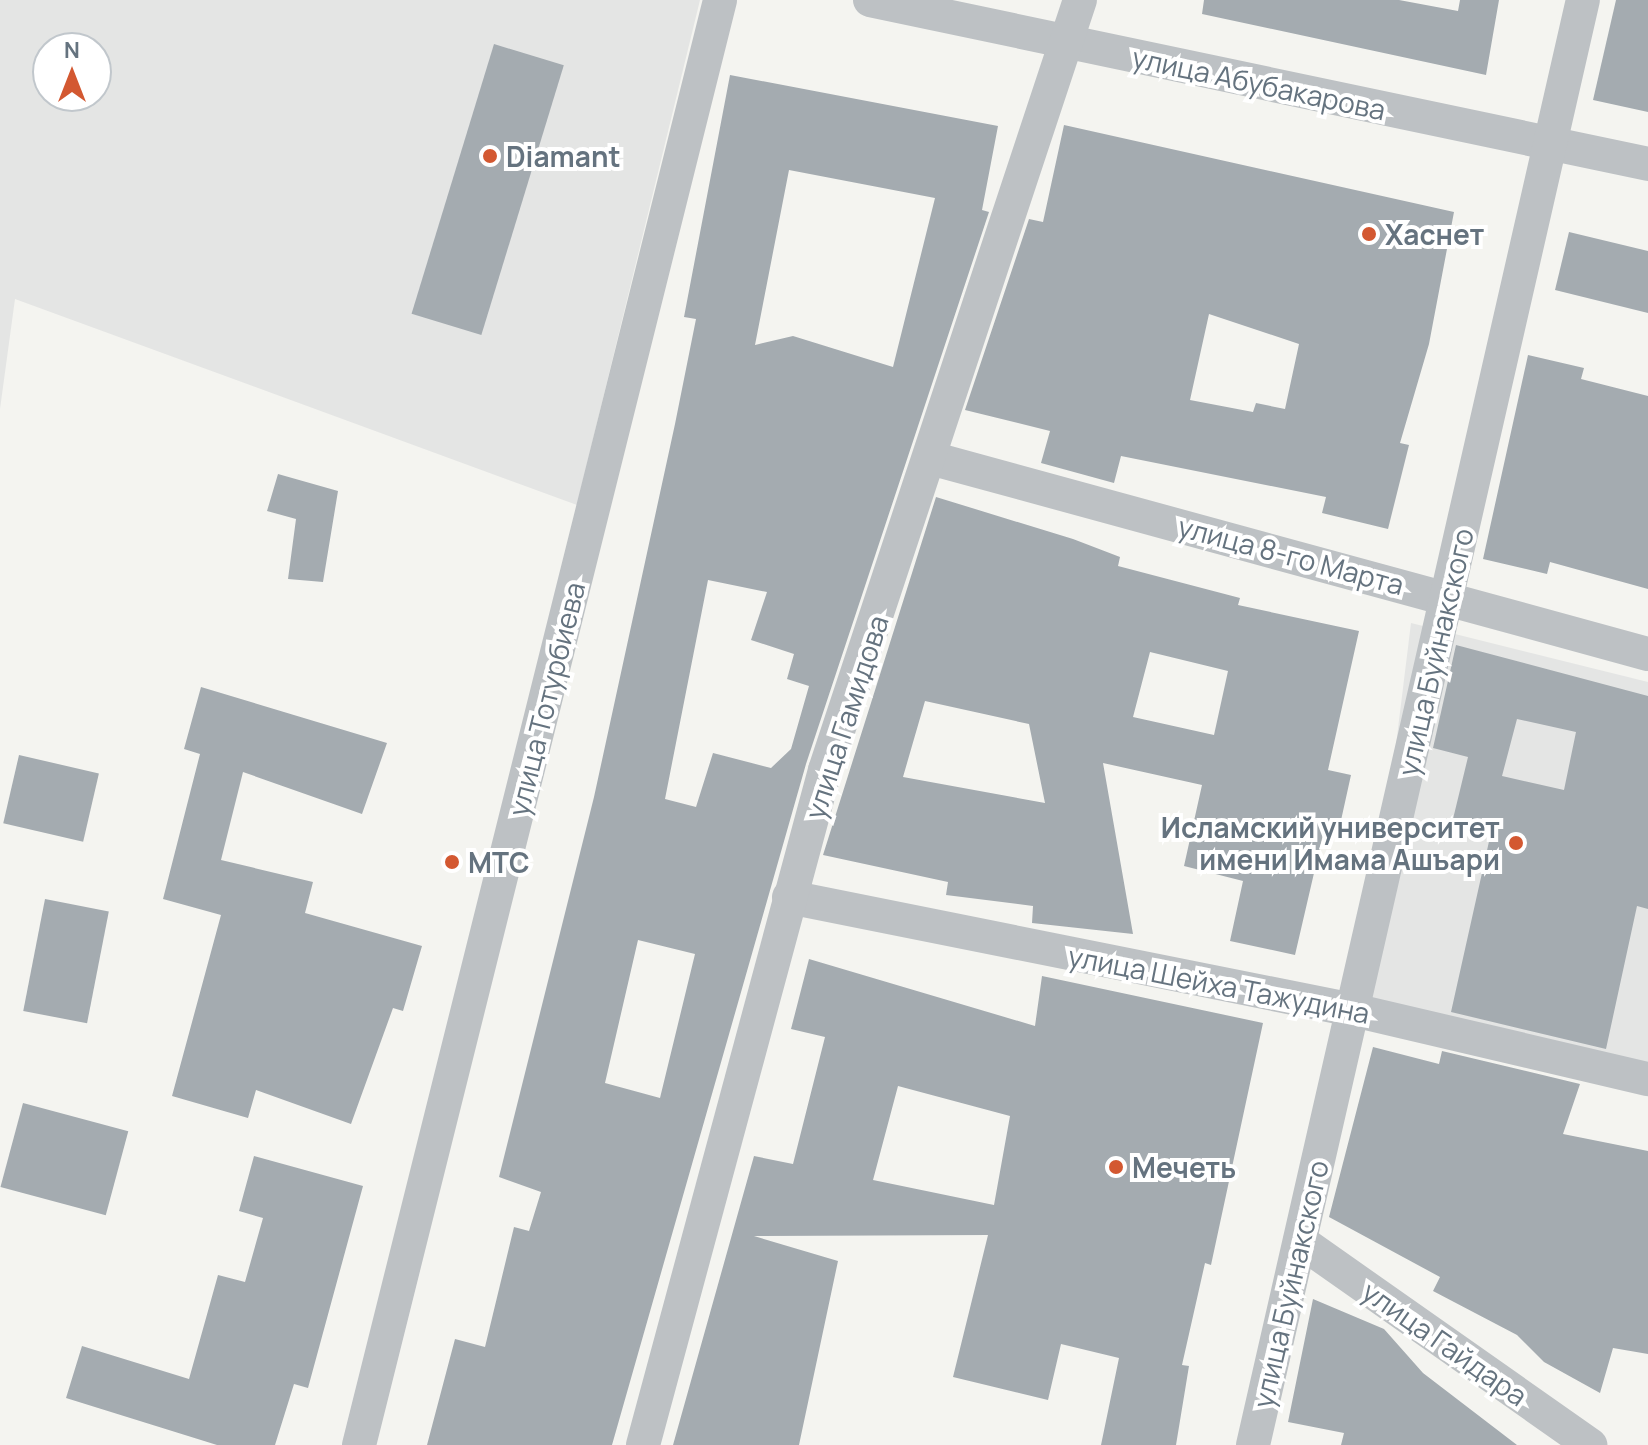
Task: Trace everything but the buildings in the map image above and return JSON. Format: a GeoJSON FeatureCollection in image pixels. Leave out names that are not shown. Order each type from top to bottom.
{"type":"FeatureCollection","features":[{"type":"Feature","properties":{"kind":"street","name":"улица Тотурбиева"},"geometry":{"type":"LineString","coordinates":[[359,1445],[720,0]]}},
{"type":"Feature","properties":{"kind":"street","name":"улица Абубакарова"},"geometry":{"type":"LineString","coordinates":[[870,0],[1648,164]]}},
{"type":"Feature","properties":{"kind":"street","name":"улица Гамидова"},"geometry":{"type":"LineString","coordinates":[[643,1445],[789,897],[934,459],[1020,173],[1070,44],[1080,0]]}},
{"type":"Feature","properties":{"kind":"street","name":"улица Буйнакского"},"geometry":{"type":"LineString","coordinates":[[1253,1445],[1583,0]]}},
{"type":"Feature","properties":{"kind":"street","name":"улица 8-го Марта"},"geometry":{"type":"LineString","coordinates":[[934,459],[1447,596],[1648,654]]}},
{"type":"Feature","properties":{"kind":"street","name":"улица Шейха Тажудина"},"geometry":{"type":"LineString","coordinates":[[789,897],[1353,1010],[1648,1079]]}},
{"type":"Feature","properties":{"kind":"street","name":"улица Гайдара"},"geometry":{"type":"LineString","coordinates":[[1300,1241],[1590,1445]]}},
{"type":"Feature","properties":{"kind":"shaded area"},"geometry":{"type":"Polygon","coordinates":[[[0,0],[700,0],[577,505],[15,299],[0,409],[0,0]]]}},
{"type":"Feature","properties":{"kind":"shaded area","name":"Исламский университет имени Имама Ашъари"},"geometry":{"type":"Polygon","coordinates":[[[1411,623],[1648,682],[1648,1068],[1364,1004],[1411,623]]]}},
{"type":"Feature","properties":{"kind":"place","name":"Diamant"},"geometry":{"type":"Point","coordinates":[490,156]}},
{"type":"Feature","properties":{"kind":"place","name":"Хаснет"},"geometry":{"type":"Point","coordinates":[1369,234]}},
{"type":"Feature","properties":{"kind":"place","name":"Исламский университет имени Имама Ашъари"},"geometry":{"type":"Point","coordinates":[1516,843]}},
{"type":"Feature","properties":{"kind":"place","name":"МТС"},"geometry":{"type":"Point","coordinates":[452,862]}},
{"type":"Feature","properties":{"kind":"place","name":"Мечеть"},"geometry":{"type":"Point","coordinates":[1116,1167]}}]}
